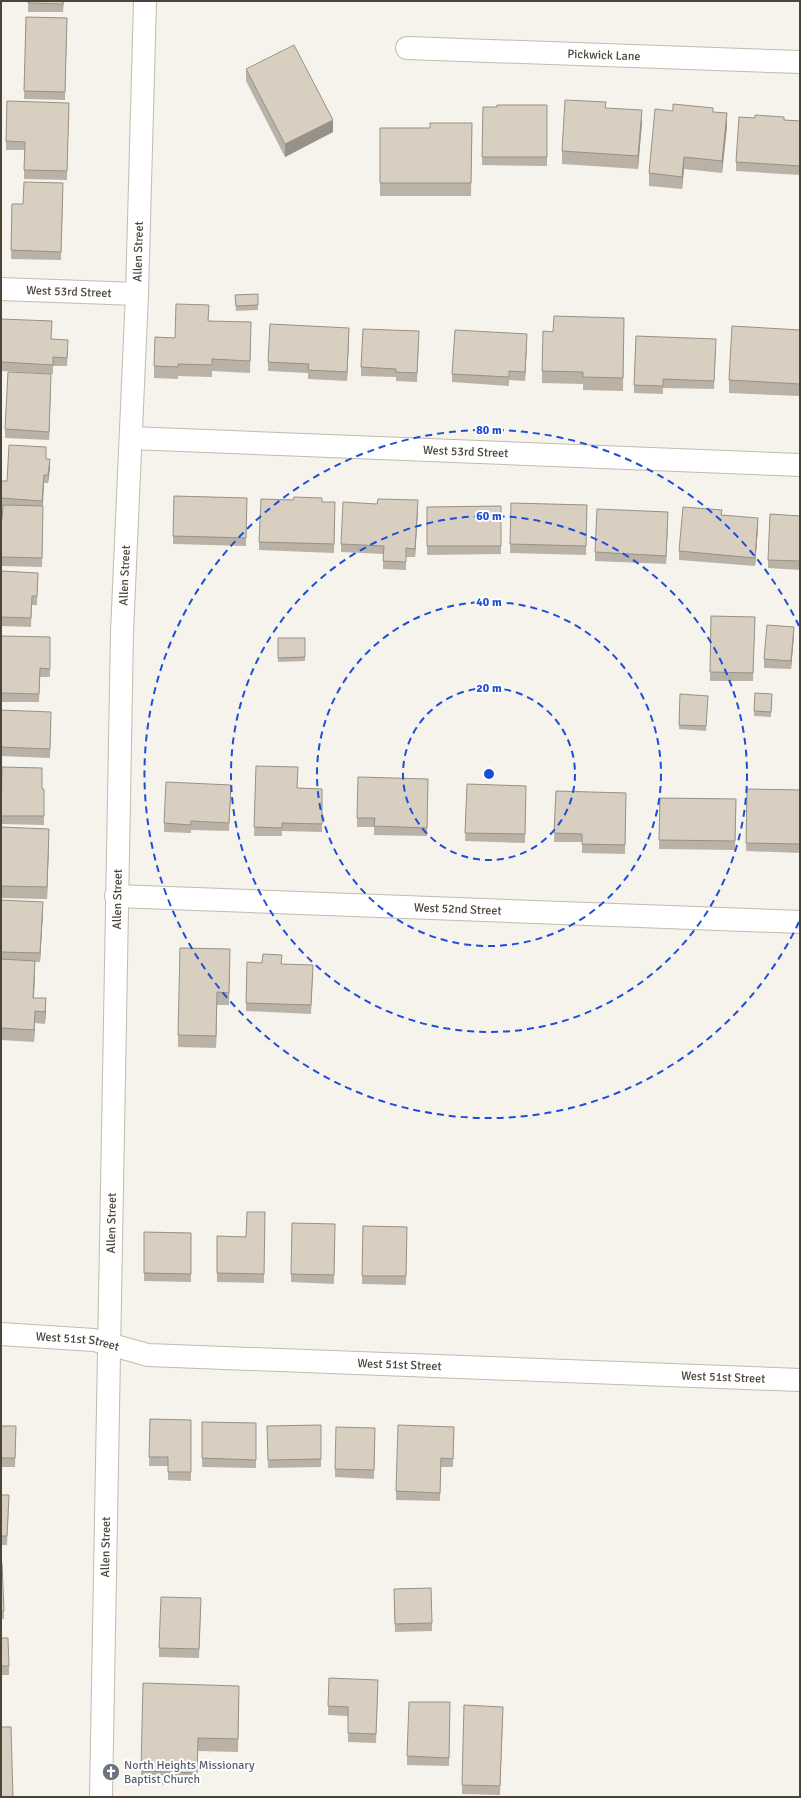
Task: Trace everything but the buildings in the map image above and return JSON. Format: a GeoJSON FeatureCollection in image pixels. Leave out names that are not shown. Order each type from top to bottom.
{"type":"FeatureCollection","features":[{"type":"Feature","properties":{"kind":"street","name":"Allen Street"},"geometry":{"type":"LineString","coordinates":[[101,1797],[116,896],[122,632],[137,294],[145,1]]}},
{"type":"Feature","properties":{"kind":"street","name":"Pickwick Lane"},"geometry":{"type":"LineString","coordinates":[[407,48],[800,62]]}},
{"type":"Feature","properties":{"kind":"street","name":"West 53rd Street"},"geometry":{"type":"LineString","coordinates":[[1,289],[137,294]]}},
{"type":"Feature","properties":{"kind":"street","name":"West 53rd Street"},"geometry":{"type":"LineString","coordinates":[[131,438],[800,465]]}},
{"type":"Feature","properties":{"kind":"street","name":"West 52nd Street"},"geometry":{"type":"LineString","coordinates":[[116,896],[800,922]]}},
{"type":"Feature","properties":{"kind":"street","name":"West 51st Street"},"geometry":{"type":"LineString","coordinates":[[1,1334],[94,1340],[148,1355],[800,1380]]}},
{"type":"Feature","properties":{"kind":"place","name":"North Heights Missionary Baptist Church"},"geometry":{"type":"Point","coordinates":[111,1772]}}]}
